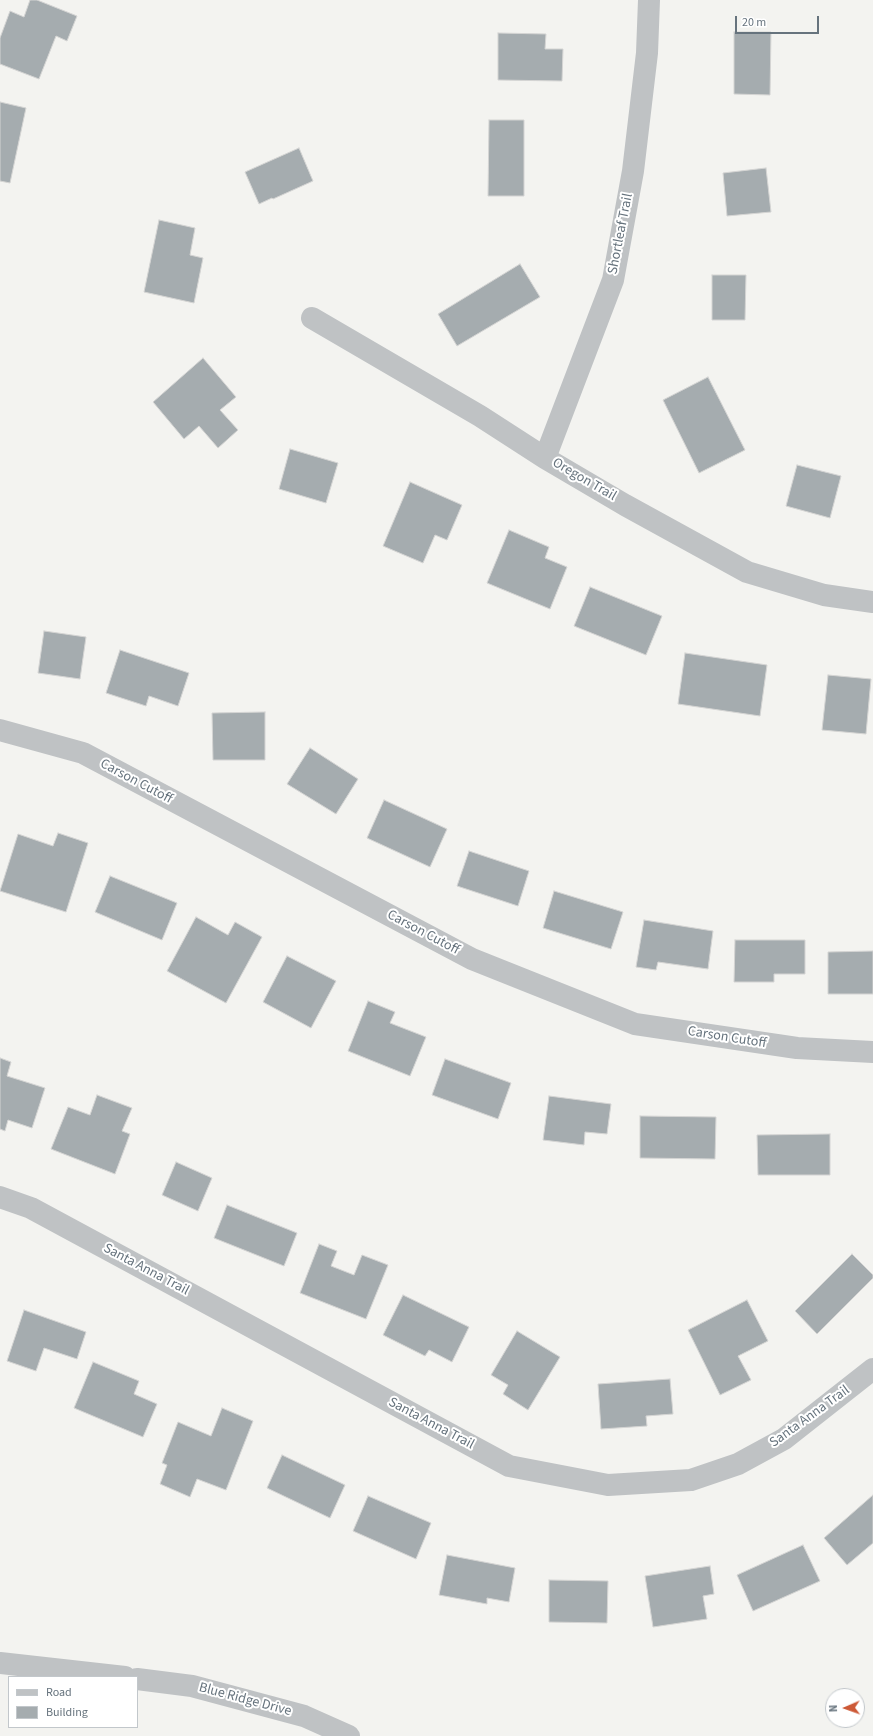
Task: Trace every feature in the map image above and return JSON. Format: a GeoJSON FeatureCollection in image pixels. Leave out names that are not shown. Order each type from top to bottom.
{"type":"FeatureCollection","features":[{"type":"Feature","properties":{"kind":"street","name":"Shortleaf Trail"},"geometry":{"type":"LineString","coordinates":[[545,458],[613,280],[633,171],[647,53],[649,0]]}},
{"type":"Feature","properties":{"kind":"street","name":"Oregon Trail"},"geometry":{"type":"LineString","coordinates":[[312,318],[480,416],[545,458],[625,505],[747,572],[824,596],[873,602]]}},
{"type":"Feature","properties":{"kind":"street","name":"Carson Cutoff"},"geometry":{"type":"LineString","coordinates":[[0,730],[82,753],[472,959],[635,1024],[797,1048],[873,1052]]}},
{"type":"Feature","properties":{"kind":"street","name":"Santa Anna Trail"},"geometry":{"type":"LineString","coordinates":[[0,1197],[31,1208],[509,1466],[608,1485],[691,1480],[738,1464],[784,1439],[873,1369]]}},
{"type":"Feature","properties":{"kind":"street"},"geometry":{"type":"LineString","coordinates":[[0,1663],[116,1676]]}},
{"type":"Feature","properties":{"kind":"street","name":"Blue Ridge Drive"},"geometry":{"type":"LineString","coordinates":[[138,1679],[192,1686],[304,1716],[348,1736]]}},
{"type":"Feature","properties":{"kind":"building"},"geometry":{"type":"Polygon","coordinates":[[[30,0],[37,0],[77,16],[67,41],[56,36],[39,79],[0,64],[0,38],[10,11],[24,17],[30,0]]]}},
{"type":"Feature","properties":{"kind":"building"},"geometry":{"type":"Polygon","coordinates":[[[734,32],[771,32],[770,95],[734,94],[734,32]]]}},
{"type":"Feature","properties":{"kind":"building"},"geometry":{"type":"Polygon","coordinates":[[[498,33],[546,34],[545,49],[563,49],[562,81],[498,80],[498,33]]]}},
{"type":"Feature","properties":{"kind":"building"},"geometry":{"type":"Polygon","coordinates":[[[0,102],[26,108],[10,183],[0,181],[0,102]]]}},
{"type":"Feature","properties":{"kind":"building"},"geometry":{"type":"Polygon","coordinates":[[[489,120],[524,120],[524,196],[488,196],[489,120]]]}},
{"type":"Feature","properties":{"kind":"building"},"geometry":{"type":"Polygon","coordinates":[[[299,148],[313,181],[259,204],[245,172],[299,148]]]}},
{"type":"Feature","properties":{"kind":"building"},"geometry":{"type":"Polygon","coordinates":[[[766,168],[771,212],[727,216],[723,173],[766,168]]]}},
{"type":"Feature","properties":{"kind":"building"},"geometry":{"type":"Polygon","coordinates":[[[159,220],[195,228],[190,255],[203,258],[194,303],[144,292],[159,220]]]}},
{"type":"Feature","properties":{"kind":"building"},"geometry":{"type":"Polygon","coordinates":[[[520,264],[540,297],[457,346],[438,314],[520,264]]]}},
{"type":"Feature","properties":{"kind":"building"},"geometry":{"type":"Polygon","coordinates":[[[712,275],[746,275],[745,320],[712,320],[712,275]]]}},
{"type":"Feature","properties":{"kind":"building"},"geometry":{"type":"Polygon","coordinates":[[[203,358],[236,397],[220,410],[238,430],[218,448],[199,426],[184,439],[153,402],[203,358]]]}},
{"type":"Feature","properties":{"kind":"building"},"geometry":{"type":"Polygon","coordinates":[[[708,377],[745,450],[699,473],[663,400],[708,377]]]}},
{"type":"Feature","properties":{"kind":"building"},"geometry":{"type":"Polygon","coordinates":[[[290,449],[338,463],[326,503],[279,489],[290,449]]]}},
{"type":"Feature","properties":{"kind":"building"},"geometry":{"type":"Polygon","coordinates":[[[797,465],[841,476],[830,518],[786,506],[797,465]]]}},
{"type":"Feature","properties":{"kind":"building"},"geometry":{"type":"Polygon","coordinates":[[[410,482],[462,505],[447,540],[435,535],[423,563],[383,546],[410,482]]]}},
{"type":"Feature","properties":{"kind":"building"},"geometry":{"type":"Polygon","coordinates":[[[509,530],[549,547],[545,558],[567,567],[550,609],[487,583],[509,530]]]}},
{"type":"Feature","properties":{"kind":"building"},"geometry":{"type":"Polygon","coordinates":[[[590,587],[662,616],[646,655],[574,626],[590,587]]]}},
{"type":"Feature","properties":{"kind":"building"},"geometry":{"type":"Polygon","coordinates":[[[44,631],[86,637],[80,679],[38,673],[44,631]]]}},
{"type":"Feature","properties":{"kind":"building"},"geometry":{"type":"Polygon","coordinates":[[[120,650],[189,673],[178,706],[149,696],[146,706],[106,693],[120,650]]]}},
{"type":"Feature","properties":{"kind":"building"},"geometry":{"type":"Polygon","coordinates":[[[685,653],[767,665],[760,716],[678,704],[685,653]]]}},
{"type":"Feature","properties":{"kind":"building"},"geometry":{"type":"Polygon","coordinates":[[[828,675],[871,679],[866,734],[822,730],[828,675]]]}},
{"type":"Feature","properties":{"kind":"building"},"geometry":{"type":"Polygon","coordinates":[[[265,712],[265,760],[213,760],[212,713],[265,712]]]}},
{"type":"Feature","properties":{"kind":"building"},"geometry":{"type":"Polygon","coordinates":[[[310,748],[358,779],[336,814],[287,784],[310,748]]]}},
{"type":"Feature","properties":{"kind":"building"},"geometry":{"type":"Polygon","coordinates":[[[384,800],[447,829],[430,867],[367,838],[384,800]]]}},
{"type":"Feature","properties":{"kind":"building"},"geometry":{"type":"Polygon","coordinates":[[[58,833],[88,843],[66,912],[0,891],[18,834],[53,846],[58,833]]]}},
{"type":"Feature","properties":{"kind":"building"},"geometry":{"type":"Polygon","coordinates":[[[469,851],[529,871],[518,906],[457,886],[469,851]]]}},
{"type":"Feature","properties":{"kind":"building"},"geometry":{"type":"Polygon","coordinates":[[[110,876],[177,903],[162,940],[95,912],[110,876]]]}},
{"type":"Feature","properties":{"kind":"building"},"geometry":{"type":"Polygon","coordinates":[[[554,891],[623,912],[611,949],[543,928],[554,891]]]}},
{"type":"Feature","properties":{"kind":"building"},"geometry":{"type":"Polygon","coordinates":[[[196,917],[228,935],[235,922],[262,937],[226,1003],[167,971],[196,917]]]}},
{"type":"Feature","properties":{"kind":"building"},"geometry":{"type":"Polygon","coordinates":[[[644,920],[713,931],[708,969],[658,962],[656,970],[636,967],[644,920]]]}},
{"type":"Feature","properties":{"kind":"building"},"geometry":{"type":"Polygon","coordinates":[[[735,940],[805,940],[805,974],[774,974],[774,982],[734,982],[735,940]]]}},
{"type":"Feature","properties":{"kind":"building"},"geometry":{"type":"Polygon","coordinates":[[[873,951],[873,994],[828,994],[828,952],[873,951]]]}},
{"type":"Feature","properties":{"kind":"building"},"geometry":{"type":"Polygon","coordinates":[[[287,956],[336,981],[311,1028],[263,1002],[287,956]]]}},
{"type":"Feature","properties":{"kind":"building"},"geometry":{"type":"Polygon","coordinates":[[[368,1001],[395,1012],[390,1023],[426,1037],[410,1076],[348,1051],[368,1001]]]}},
{"type":"Feature","properties":{"kind":"building"},"geometry":{"type":"Polygon","coordinates":[[[0,1058],[11,1062],[7,1076],[45,1088],[32,1128],[8,1120],[5,1131],[0,1129],[0,1058]]]}},
{"type":"Feature","properties":{"kind":"building"},"geometry":{"type":"Polygon","coordinates":[[[445,1059],[511,1083],[498,1119],[432,1095],[445,1059]]]}},
{"type":"Feature","properties":{"kind":"building"},"geometry":{"type":"Polygon","coordinates":[[[97,1095],[132,1108],[122,1131],[130,1134],[115,1174],[51,1149],[68,1107],[90,1115],[97,1095]]]}},
{"type":"Feature","properties":{"kind":"building"},"geometry":{"type":"Polygon","coordinates":[[[549,1096],[611,1104],[607,1134],[585,1132],[584,1145],[543,1140],[549,1096]]]}},
{"type":"Feature","properties":{"kind":"building"},"geometry":{"type":"Polygon","coordinates":[[[640,1116],[716,1117],[715,1159],[640,1158],[640,1116]]]}},
{"type":"Feature","properties":{"kind":"building"},"geometry":{"type":"Polygon","coordinates":[[[830,1134],[830,1175],[758,1175],[757,1135],[830,1134]]]}},
{"type":"Feature","properties":{"kind":"building"},"geometry":{"type":"Polygon","coordinates":[[[176,1162],[212,1178],[198,1211],[162,1195],[176,1162]]]}},
{"type":"Feature","properties":{"kind":"building"},"geometry":{"type":"Polygon","coordinates":[[[227,1205],[297,1233],[284,1266],[214,1238],[227,1205]]]}},
{"type":"Feature","properties":{"kind":"building"},"geometry":{"type":"Polygon","coordinates":[[[319,1244],[337,1251],[331,1266],[354,1275],[362,1255],[388,1265],[366,1319],[300,1293],[319,1244]]]}},
{"type":"Feature","properties":{"kind":"building"},"geometry":{"type":"Polygon","coordinates":[[[852,1254],[873,1275],[873,1278],[817,1334],[795,1311],[852,1254]]]}},
{"type":"Feature","properties":{"kind":"building"},"geometry":{"type":"Polygon","coordinates":[[[403,1295],[469,1327],[452,1362],[429,1350],[425,1356],[383,1335],[403,1295]]]}},
{"type":"Feature","properties":{"kind":"building"},"geometry":{"type":"Polygon","coordinates":[[[747,1300],[768,1341],[738,1356],[751,1380],[720,1395],[688,1330],[747,1300]]]}},
{"type":"Feature","properties":{"kind":"building"},"geometry":{"type":"Polygon","coordinates":[[[24,1310],[86,1332],[77,1359],[44,1348],[36,1371],[7,1361],[24,1310]]]}},
{"type":"Feature","properties":{"kind":"building"},"geometry":{"type":"Polygon","coordinates":[[[517,1331],[560,1357],[528,1410],[503,1394],[508,1385],[491,1375],[517,1331]]]}},
{"type":"Feature","properties":{"kind":"building"},"geometry":{"type":"Polygon","coordinates":[[[93,1362],[139,1381],[134,1394],[157,1404],[143,1437],[74,1408],[93,1362]]]}},
{"type":"Feature","properties":{"kind":"building"},"geometry":{"type":"Polygon","coordinates":[[[670,1379],[673,1414],[646,1416],[647,1426],[601,1429],[598,1384],[670,1379]]]}},
{"type":"Feature","properties":{"kind":"building"},"geometry":{"type":"Polygon","coordinates":[[[222,1408],[253,1421],[226,1490],[197,1479],[190,1497],[160,1484],[167,1465],[162,1463],[178,1422],[211,1436],[222,1408]]]}},
{"type":"Feature","properties":{"kind":"building"},"geometry":{"type":"Polygon","coordinates":[[[282,1455],[345,1485],[330,1518],[267,1488],[282,1455]]]}},
{"type":"Feature","properties":{"kind":"building"},"geometry":{"type":"Polygon","coordinates":[[[873,1495],[873,1543],[847,1565],[824,1538],[873,1495]]]}},
{"type":"Feature","properties":{"kind":"building"},"geometry":{"type":"Polygon","coordinates":[[[368,1496],[431,1523],[416,1559],[353,1531],[368,1496]]]}},
{"type":"Feature","properties":{"kind":"building"},"geometry":{"type":"Polygon","coordinates":[[[803,1545],[820,1581],[753,1611],[737,1575],[803,1545]]]}},
{"type":"Feature","properties":{"kind":"building"},"geometry":{"type":"Polygon","coordinates":[[[447,1555],[515,1568],[509,1602],[487,1598],[487,1604],[439,1595],[447,1555]]]}},
{"type":"Feature","properties":{"kind":"building"},"geometry":{"type":"Polygon","coordinates":[[[710,1566],[714,1594],[703,1596],[707,1619],[653,1627],[645,1576],[710,1566]]]}},
{"type":"Feature","properties":{"kind":"building"},"geometry":{"type":"Polygon","coordinates":[[[549,1580],[608,1581],[607,1623],[549,1622],[549,1580]]]}}]}
